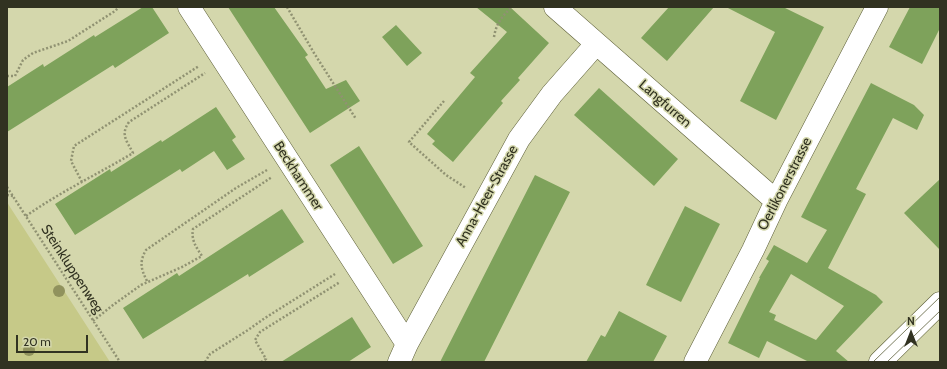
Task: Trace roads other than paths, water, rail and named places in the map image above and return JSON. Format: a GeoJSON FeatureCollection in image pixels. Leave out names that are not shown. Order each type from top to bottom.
{"type":"FeatureCollection","features":[{"type":"Feature","properties":{"kind":"street","name":"Beckhammer"},"geometry":{"type":"LineString","coordinates":[[190,7],[403,353]]}},
{"type":"Feature","properties":{"kind":"street","name":"Langfurren"},"geometry":{"type":"LineString","coordinates":[[555,7],[776,201]]}},
{"type":"Feature","properties":{"kind":"street","name":"Oerlikonerstrasse"},"geometry":{"type":"LineString","coordinates":[[694,362],[753,250],[776,201],[878,7]]}},
{"type":"Feature","properties":{"kind":"street","name":"Anna-Heer-Strasse"},"geometry":{"type":"LineString","coordinates":[[403,353],[519,139],[552,94],[596,44]]}},
{"type":"Feature","properties":{"kind":"street"},"geometry":{"type":"LineString","coordinates":[[880,362],[940,303]]}},
{"type":"Feature","properties":{"kind":"tram line"},"geometry":{"type":"LineString","coordinates":[[873,362],[940,297]]}},
{"type":"Feature","properties":{"kind":"tram line"},"geometry":{"type":"LineString","coordinates":[[887,362],[940,311]]}}]}
